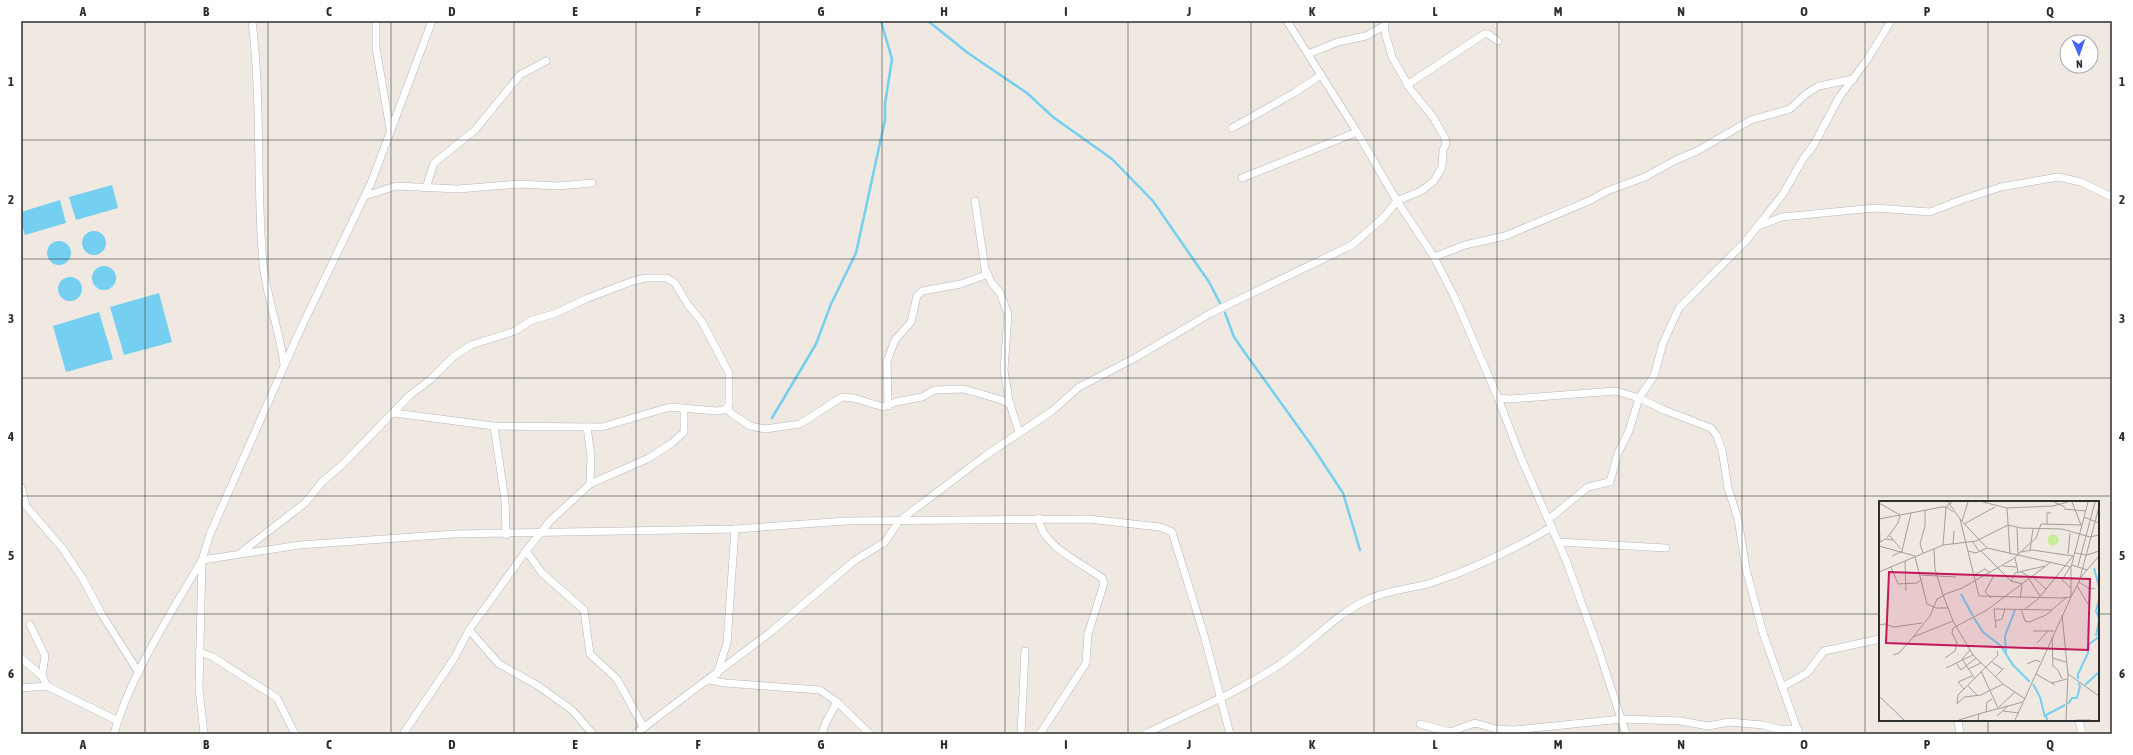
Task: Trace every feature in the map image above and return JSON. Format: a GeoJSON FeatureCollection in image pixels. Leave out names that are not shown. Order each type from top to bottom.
{"type":"FeatureCollection","features":[{"type":"Feature","properties":{"kind":"street"},"geometry":{"type":"LineString","coordinates":[[252,21],[259,86],[261,229],[264,266],[267,292],[280,338],[284,366]]}},
{"type":"Feature","properties":{"kind":"street"},"geometry":{"type":"LineString","coordinates":[[376,21],[376,48],[390,131]]}},
{"type":"Feature","properties":{"kind":"street"},"geometry":{"type":"LineString","coordinates":[[114,734],[118,721],[139,673],[202,560],[210,534],[223,503],[284,366],[365,196],[432,21]]}},
{"type":"Feature","properties":{"kind":"street"},"geometry":{"type":"LineString","coordinates":[[1287,21],[1357,132],[1397,201],[1434,257],[1455,298],[1498,398],[1521,458],[1559,542],[1578,591],[1626,734]]}},
{"type":"Feature","properties":{"kind":"street"},"geometry":{"type":"LineString","coordinates":[[1549,519],[1588,487],[1610,482],[1618,453],[1629,431],[1639,398],[1654,376],[1663,343],[1679,308],[1759,226],[1788,186],[1803,159],[1813,146],[1826,120],[1891,21]]}},
{"type":"Feature","properties":{"kind":"street"},"geometry":{"type":"LineString","coordinates":[[635,734],[717,674],[772,631],[854,561],[885,542],[899,521],[1019,432],[1048,414],[1079,387],[1097,376],[1135,358],[1211,313],[1352,244],[1363,236],[1397,201],[1421,191],[1438,177],[1446,144],[1445,138],[1437,123],[1407,85],[1392,57],[1385,23],[1366,36],[1338,42],[1308,54]]}},
{"type":"Feature","properties":{"kind":"street"},"geometry":{"type":"LineString","coordinates":[[1407,85],[1484,34],[1488,34],[1498,42]]}},
{"type":"Feature","properties":{"kind":"street"},"geometry":{"type":"LineString","coordinates":[[426,188],[434,163],[475,130],[520,75],[546,61]]}},
{"type":"Feature","properties":{"kind":"street"},"geometry":{"type":"LineString","coordinates":[[1232,128],[1305,87],[1321,75]]}},
{"type":"Feature","properties":{"kind":"street"},"geometry":{"type":"LineString","coordinates":[[1434,257],[1465,245],[1505,236],[1591,200],[1697,151],[1751,120],[1790,109],[1806,94],[1819,86],[1853,79]]}},
{"type":"Feature","properties":{"kind":"street"},"geometry":{"type":"LineString","coordinates":[[1242,178],[1357,132]]}},
{"type":"Feature","properties":{"kind":"street"},"geometry":{"type":"LineString","coordinates":[[1759,226],[1782,217],[1875,208],[1930,212],[2001,187],[2058,177],[2081,182],[2112,197]]}},
{"type":"Feature","properties":{"kind":"street"},"geometry":{"type":"LineString","coordinates":[[365,196],[396,186],[458,189],[520,184],[558,186],[592,183]]}},
{"type":"Feature","properties":{"kind":"street"},"geometry":{"type":"LineString","coordinates":[[975,201],[988,274],[1000,294],[1008,314],[1004,370],[1010,406],[1019,432]]}},
{"type":"Feature","properties":{"kind":"street"},"geometry":{"type":"LineString","coordinates":[[888,406],[887,361],[895,340],[911,322],[917,296],[922,291],[961,284],[988,274]]}},
{"type":"Feature","properties":{"kind":"street"},"geometry":{"type":"LineString","coordinates":[[238,554],[305,503],[323,481],[342,465],[410,395],[430,380],[453,357],[471,345],[515,331],[532,320],[554,314],[620,285],[646,278],[667,278],[675,283],[688,305],[702,322],[729,373],[730,399],[727,408]]}},
{"type":"Feature","properties":{"kind":"street"},"geometry":{"type":"LineString","coordinates":[[727,408],[731,414],[750,426],[765,429],[800,424],[842,397],[854,398],[876,406],[888,406],[896,402],[922,397],[934,390],[956,388],[997,398],[1010,406]]}},
{"type":"Feature","properties":{"kind":"street"},"geometry":{"type":"LineString","coordinates":[[1420,724],[1450,732],[1475,723],[1496,729],[1514,730],[1622,719],[1681,721],[1708,726],[1729,722],[1763,725],[1798,732],[1762,633],[1717,436],[1711,428],[1664,410],[1639,398],[1616,391],[1510,399],[1498,398]]}},
{"type":"Feature","properties":{"kind":"street"},"geometry":{"type":"LineString","coordinates":[[394,413],[494,426],[587,427],[613,425],[655,410],[670,407],[716,411],[727,408]]}},
{"type":"Feature","properties":{"kind":"street"},"geometry":{"type":"LineString","coordinates":[[403,734],[456,657],[469,630],[526,551],[550,521],[590,484],[649,458],[672,443],[684,432],[684,408]]}},
{"type":"Feature","properties":{"kind":"street"},"geometry":{"type":"LineString","coordinates":[[494,426],[503,485],[506,535]]}},
{"type":"Feature","properties":{"kind":"street"},"geometry":{"type":"LineString","coordinates":[[587,427],[591,456],[590,484]]}},
{"type":"Feature","properties":{"kind":"street"},"geometry":{"type":"LineString","coordinates":[[21,487],[26,506],[62,549],[139,673]]}},
{"type":"Feature","properties":{"kind":"street"},"geometry":{"type":"LineString","coordinates":[[202,560],[300,545],[454,534],[506,535],[735,528],[847,521],[1038,518],[1088,519],[1160,528],[1172,532],[1204,635],[1230,734]]}},
{"type":"Feature","properties":{"kind":"street"},"geometry":{"type":"LineString","coordinates":[[1038,518],[1039,527],[1051,541],[1068,556],[1102,578],[1104,583],[1088,634],[1086,663],[1040,734]]}},
{"type":"Feature","properties":{"kind":"street"},"geometry":{"type":"LineString","coordinates":[[1145,734],[1247,686],[1284,662],[1340,618],[1367,600],[1379,595],[1431,583],[1461,572],[1531,539],[1552,527]]}},
{"type":"Feature","properties":{"kind":"street"},"geometry":{"type":"LineString","coordinates":[[717,674],[727,643],[735,528]]}},
{"type":"Feature","properties":{"kind":"street"},"geometry":{"type":"LineString","coordinates":[[1559,542],[1666,548]]}},
{"type":"Feature","properties":{"kind":"street"},"geometry":{"type":"LineString","coordinates":[[526,551],[542,573],[584,610],[590,654],[617,679],[644,728]]}},
{"type":"Feature","properties":{"kind":"street"},"geometry":{"type":"LineString","coordinates":[[202,560],[199,688],[204,734]]}},
{"type":"Feature","properties":{"kind":"street"},"geometry":{"type":"LineString","coordinates":[[30,626],[45,656],[42,676]]}},
{"type":"Feature","properties":{"kind":"street"},"geometry":{"type":"LineString","coordinates":[[469,630],[499,664],[537,685],[572,710],[593,734]]}},
{"type":"Feature","properties":{"kind":"street"},"geometry":{"type":"LineString","coordinates":[[1782,688],[1807,673],[1824,651],[1879,639]]}},
{"type":"Feature","properties":{"kind":"street"},"geometry":{"type":"LineString","coordinates":[[1021,734],[1025,651]]}},
{"type":"Feature","properties":{"kind":"street"},"geometry":{"type":"LineString","coordinates":[[199,652],[213,657],[276,698],[295,734]]}},
{"type":"Feature","properties":{"kind":"street"},"geometry":{"type":"LineString","coordinates":[[21,658],[42,676],[47,686]]}},
{"type":"Feature","properties":{"kind":"street"},"geometry":{"type":"LineString","coordinates":[[709,680],[744,685],[811,688],[820,690],[837,702],[870,734]]}},
{"type":"Feature","properties":{"kind":"street"},"geometry":{"type":"LineString","coordinates":[[21,688],[47,686],[118,721]]}},
{"type":"Feature","properties":{"kind":"street"},"geometry":{"type":"LineString","coordinates":[[822,734],[826,722],[837,702]]}},
{"type":"Feature","properties":{"kind":"street"},"geometry":{"type":"LineString","coordinates":[[1958,721],[1960,734]]}},
{"type":"Feature","properties":{"kind":"street"},"geometry":{"type":"LineString","coordinates":[[2079,721],[2082,734]]}},
{"type":"Feature","properties":{"kind":"water"},"geometry":{"type":"Polygon","coordinates":[[[112,185],[118,208],[76,220],[69,197],[112,185]]]}},
{"type":"Feature","properties":{"kind":"water"},"geometry":{"type":"Polygon","coordinates":[[[60,200],[66,223],[25,235],[21,223],[21,212],[60,200]]]}},
{"type":"Feature","properties":{"kind":"water"},"geometry":{"type":"Polygon","coordinates":[[[89,231],[99,231],[106,238],[106,248],[99,255],[89,255],[82,248],[82,238],[89,231]]]}},
{"type":"Feature","properties":{"kind":"water"},"geometry":{"type":"Polygon","coordinates":[[[54,241],[64,241],[71,248],[71,258],[64,265],[54,265],[47,258],[47,248],[54,241]]]}},
{"type":"Feature","properties":{"kind":"water"},"geometry":{"type":"Polygon","coordinates":[[[99,266],[109,266],[116,273],[116,283],[109,290],[99,290],[92,283],[92,273],[99,266]]]}},
{"type":"Feature","properties":{"kind":"water"},"geometry":{"type":"Polygon","coordinates":[[[65,277],[75,277],[82,284],[82,294],[75,301],[65,301],[58,294],[58,284],[65,277]]]}},
{"type":"Feature","properties":{"kind":"water"},"geometry":{"type":"Polygon","coordinates":[[[159,293],[172,342],[124,355],[110,307],[159,293]]]}},
{"type":"Feature","properties":{"kind":"water"},"geometry":{"type":"Polygon","coordinates":[[[99,312],[113,359],[66,372],[53,326],[99,312]]]}},
{"type":"Feature","properties":{"kind":"waterway"},"geometry":{"type":"LineString","coordinates":[[772,418],[816,344],[831,304],[856,253],[885,120],[885,104],[892,59],[881,21]]}},
{"type":"Feature","properties":{"kind":"waterway"},"geometry":{"type":"LineString","coordinates":[[928,21],[968,53],[1027,93],[1053,117],[1112,159],[1153,201],[1209,282],[1220,303]]}},
{"type":"Feature","properties":{"kind":"waterway"},"geometry":{"type":"LineString","coordinates":[[1225,313],[1234,337],[1312,446],[1343,493],[1360,550]]}}]}
